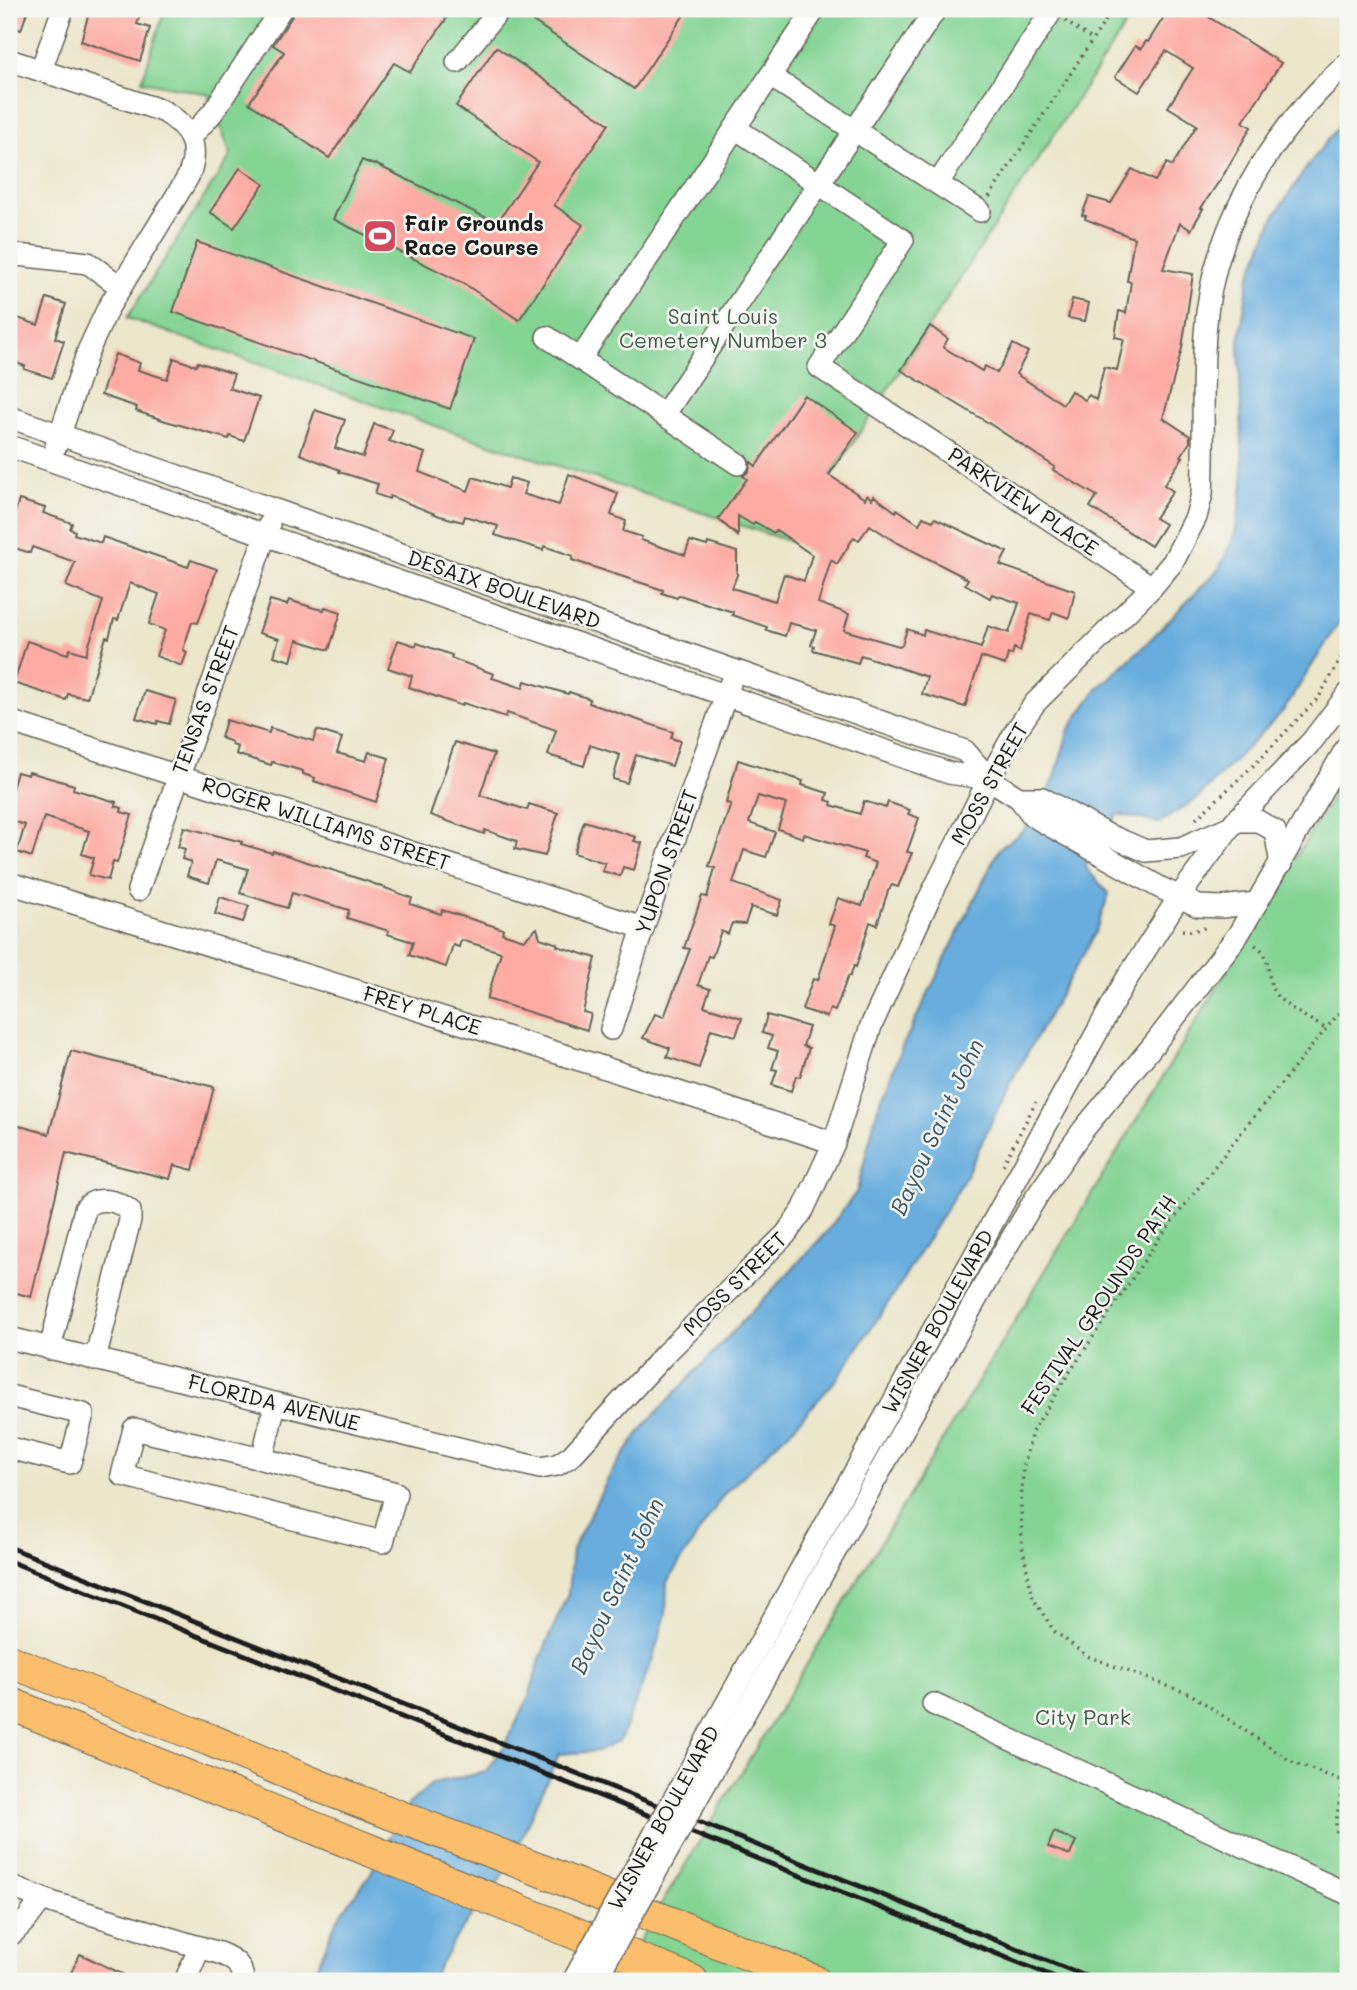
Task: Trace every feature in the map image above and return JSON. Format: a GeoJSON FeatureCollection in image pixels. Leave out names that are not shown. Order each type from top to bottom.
{"type":"FeatureCollection","features":[{"type":"Feature","properties":{"kind":"highway"},"geometry":{"type":"LineString","coordinates":[[9,1661],[814,1981]]}},
{"type":"Feature","properties":{"kind":"highway"},"geometry":{"type":"LineString","coordinates":[[9,1703],[216,1790],[692,1981]]}},
{"type":"Feature","properties":{"kind":"street"},"geometry":{"type":"LineString","coordinates":[[41,71],[63,9]]}},
{"type":"Feature","properties":{"kind":"street"},"geometry":{"type":"LineString","coordinates":[[190,138],[213,112],[281,9]]}},
{"type":"Feature","properties":{"kind":"street"},"geometry":{"type":"LineString","coordinates":[[457,62],[500,9]]}},
{"type":"Feature","properties":{"kind":"street"},"geometry":{"type":"LineString","coordinates":[[580,359],[815,9]]}},
{"type":"Feature","properties":{"kind":"street"},"geometry":{"type":"LineString","coordinates":[[664,415],[936,9]]}},
{"type":"Feature","properties":{"kind":"street"},"geometry":{"type":"LineString","coordinates":[[938,183],[1052,10]]}},
{"type":"Feature","properties":{"kind":"street"},"geometry":{"type":"LineString","coordinates":[[9,60],[163,111],[178,120],[186,129],[195,152],[188,177],[108,308],[88,351],[51,461]]}},
{"type":"Feature","properties":{"kind":"street","name":"MOSS STREET"},"geometry":{"type":"LineString","coordinates":[[540,1468],[557,1465],[571,1456],[666,1354],[786,1234],[803,1210],[834,1143],[871,1026],[928,901],[1015,732],[1035,703],[1152,587],[1173,562],[1196,517],[1202,494],[1205,333],[1216,264],[1237,208],[1263,161],[1299,113],[1348,64]]}},
{"type":"Feature","properties":{"kind":"street"},"geometry":{"type":"LineString","coordinates":[[770,76],[980,211]]}},
{"type":"Feature","properties":{"kind":"street"},"geometry":{"type":"LineString","coordinates":[[735,128],[819,184]]}},
{"type":"Feature","properties":{"kind":"street","name":"PARKVIEW PLACE"},"geometry":{"type":"LineString","coordinates":[[819,184],[904,240],[819,367],[1152,587]]}},
{"type":"Feature","properties":{"kind":"street"},"geometry":{"type":"LineString","coordinates":[[9,254],[88,262],[121,287]]}},
{"type":"Feature","properties":{"kind":"street"},"geometry":{"type":"LineString","coordinates":[[547,337],[738,464]]}},
{"type":"Feature","properties":{"kind":"street","name":"DESAIX BOULEVARD"},"geometry":{"type":"LineString","coordinates":[[9,416],[965,751],[989,779],[1102,842],[1179,897],[1198,906],[1222,907],[1256,903]]}},
{"type":"Feature","properties":{"kind":"street","name":"DESAIX BOULEVARD"},"geometry":{"type":"LineString","coordinates":[[9,446],[949,773],[989,779]]}},
{"type":"Feature","properties":{"kind":"street","name":"TENSAS STREET"},"geometry":{"type":"LineString","coordinates":[[138,890],[274,509]]}},
{"type":"Feature","properties":{"kind":"street","name":"YUPON STREET"},"geometry":{"type":"LineString","coordinates":[[611,1029],[643,928],[734,670]]}},
{"type":"Feature","properties":{"kind":"street","name":"WISNER BOULEVARD"},"geometry":{"type":"LineString","coordinates":[[573,1981],[1123,985],[1179,897],[1232,824],[1312,741],[1348,694]]}},
{"type":"Feature","properties":{"kind":"street","name":"ROGER WILLIAMS STREET"},"geometry":{"type":"LineString","coordinates":[[9,721],[643,928]]}},
{"type":"Feature","properties":{"kind":"street","name":"WISNER BOULEVARD"},"geometry":{"type":"LineString","coordinates":[[595,1981],[992,1271],[1037,1196],[1083,1130],[1155,1043],[1238,935],[1348,745]]}},
{"type":"Feature","properties":{"kind":"street"},"geometry":{"type":"LineString","coordinates":[[1232,824],[1258,821],[1275,831],[1281,864]]}},
{"type":"Feature","properties":{"kind":"street","name":"DESAIX BOULEVARD"},"geometry":{"type":"LineString","coordinates":[[1102,842],[1146,851],[1181,848],[1232,824]]}},
{"type":"Feature","properties":{"kind":"street","name":"FREY PLACE"},"geometry":{"type":"LineString","coordinates":[[9,883],[596,1065],[834,1143]]}},
{"type":"Feature","properties":{"kind":"street"},"geometry":{"type":"LineString","coordinates":[[50,1349],[85,1209],[89,1203],[98,1199],[123,1205],[130,1211],[130,1220],[95,1360]]}},
{"type":"Feature","properties":{"kind":"street","name":"FLORIDA AVENUE"},"geometry":{"type":"LineString","coordinates":[[9,1338],[540,1468]]}},
{"type":"Feature","properties":{"kind":"street"},"geometry":{"type":"LineString","coordinates":[[9,1396],[83,1414],[70,1463],[9,1448]]}},
{"type":"Feature","properties":{"kind":"street"},"geometry":{"type":"LineString","coordinates":[[262,1459],[275,1404]]}},
{"type":"Feature","properties":{"kind":"street"},"geometry":{"type":"LineString","coordinates":[[134,1429],[262,1459],[396,1493],[383,1542],[122,1475],[134,1429]]}},
{"type":"Feature","properties":{"kind":"street"},"geometry":{"type":"LineString","coordinates":[[933,1704],[1348,1894]]}},
{"type":"Feature","properties":{"kind":"street"},"geometry":{"type":"LineString","coordinates":[[9,1886],[235,1960],[243,1972],[243,1981]]}},
{"type":"Feature","properties":{"kind":"street"},"geometry":{"type":"LineString","coordinates":[[9,1933],[13,1933],[29,1918],[42,1899]]}},
{"type":"Feature","properties":{"kind":"street"},"geometry":{"type":"LineString","coordinates":[[185,1981],[200,1947]]}},
{"type":"Feature","properties":{"kind":"path"},"geometry":{"type":"LineString","coordinates":[[980,211],[1113,9]]}},
{"type":"Feature","properties":{"kind":"path"},"geometry":{"type":"LineString","coordinates":[[1052,10],[1093,40]]}},
{"type":"Feature","properties":{"kind":"path","name":"FESTIVAL GROUNDS PATH"},"geometry":{"type":"LineString","coordinates":[[1346,1783],[1292,1762],[1192,1695],[1087,1656],[1054,1631],[1033,1598],[1022,1546],[1021,1506],[1023,1469],[1032,1432],[1065,1379],[1160,1237],[1348,1002]]}},
{"type":"Feature","properties":{"kind":"path"},"geometry":{"type":"LineString","coordinates":[[1346,1783],[1336,1822],[1337,1836],[1348,1848]]}},
{"type":"Feature","properties":{"kind":"green space","name":"Saint Louis Cemetery Number 3"},"geometry":{"type":"Polygon","coordinates":[[[165,9],[1136,9],[789,541],[450,431],[127,318],[231,155],[208,94],[142,81],[165,9]]]}},
{"type":"Feature","properties":{"kind":"green space","name":"City Park"},"geometry":{"type":"Polygon","coordinates":[[[1348,771],[1348,1981],[617,1981],[641,1938],[1348,771]]]}},
{"type":"Feature","properties":{"kind":"water","name":"Bayou Saint John"},"geometry":{"type":"Polygon","coordinates":[[[1348,114],[1348,604],[1343,616],[1284,710],[1197,799],[1159,823],[1118,814],[1085,867],[1109,894],[1095,933],[1009,1085],[965,1178],[896,1291],[837,1379],[792,1429],[724,1494],[667,1582],[666,1614],[652,1661],[620,1740],[599,1751],[559,1754],[511,1861],[491,1894],[453,1942],[431,1981],[311,1981],[336,1921],[371,1873],[409,1804],[433,1783],[486,1772],[505,1745],[529,1697],[540,1659],[568,1593],[572,1550],[611,1473],[645,1425],[825,1234],[857,1191],[877,1110],[903,1045],[999,849],[1024,830],[1054,780],[1069,729],[1098,688],[1141,649],[1219,569],[1235,534],[1243,485],[1239,342],[1249,278],[1273,218],[1309,164],[1348,114]]]}},
{"type":"Feature","properties":{"kind":"building"},"geometry":{"type":"Polygon","coordinates":[[[9,9],[28,9],[21,30],[9,26],[9,9]]]}},
{"type":"Feature","properties":{"kind":"building"},"geometry":{"type":"Polygon","coordinates":[[[90,9],[142,9],[137,24],[150,28],[140,61],[81,41],[90,9]]]}},
{"type":"Feature","properties":{"kind":"building"},"geometry":{"type":"Polygon","coordinates":[[[294,9],[453,9],[410,72],[394,63],[329,158],[249,103],[284,52],[273,45],[294,9]]]}},
{"type":"Feature","properties":{"kind":"building"},"geometry":{"type":"Polygon","coordinates":[[[515,9],[688,9],[634,89],[515,9]]]}},
{"type":"Feature","properties":{"kind":"building"},"geometry":{"type":"Polygon","coordinates":[[[1169,9],[1196,9],[1281,63],[1243,122],[1251,127],[1201,208],[1203,209],[1191,230],[1180,223],[1163,269],[1193,274],[1182,348],[1163,418],[1190,436],[1190,442],[1164,485],[1173,491],[1155,518],[1165,524],[1151,546],[1090,507],[1097,496],[1053,470],[1055,467],[987,422],[901,370],[930,326],[948,339],[943,347],[982,371],[985,366],[997,373],[1013,344],[1028,352],[1016,374],[1063,404],[1071,391],[1085,400],[1089,395],[1096,400],[1104,367],[1117,370],[1124,339],[1115,337],[1119,311],[1126,313],[1131,282],[1127,281],[1134,238],[1085,219],[1086,216],[1082,215],[1089,197],[1111,203],[1132,169],[1155,181],[1167,163],[1172,166],[1197,125],[1168,107],[1193,68],[1166,51],[1139,92],[1115,77],[1135,46],[1141,49],[1146,41],[1148,42],[1169,9]]]}},
{"type":"Feature","properties":{"kind":"building"},"geometry":{"type":"Polygon","coordinates":[[[496,47],[609,124],[554,205],[583,225],[519,320],[463,283],[333,219],[362,160],[497,223],[538,162],[456,106],[496,47]]]}},
{"type":"Feature","properties":{"kind":"building"},"geometry":{"type":"Polygon","coordinates":[[[240,168],[264,184],[234,228],[210,212],[240,168]]]}},
{"type":"Feature","properties":{"kind":"building"},"geometry":{"type":"Polygon","coordinates":[[[197,242],[474,339],[450,409],[173,312],[197,242]]]}},
{"type":"Feature","properties":{"kind":"building"},"geometry":{"type":"Polygon","coordinates":[[[47,298],[66,304],[55,338],[64,341],[52,378],[24,369],[25,366],[9,360],[9,315],[38,325],[47,298]]]}},
{"type":"Feature","properties":{"kind":"building"},"geometry":{"type":"Polygon","coordinates":[[[1072,299],[1089,303],[1085,321],[1068,318],[1072,299]]]}},
{"type":"Feature","properties":{"kind":"building"},"geometry":{"type":"Polygon","coordinates":[[[115,354],[140,363],[138,370],[167,379],[174,358],[196,366],[198,362],[234,374],[229,388],[259,398],[244,441],[166,421],[136,411],[137,407],[101,395],[115,354]]]}},
{"type":"Feature","properties":{"kind":"building"},"geometry":{"type":"Polygon","coordinates":[[[804,395],[858,432],[829,475],[865,499],[867,495],[872,499],[874,496],[919,524],[923,517],[933,521],[935,518],[1007,552],[1000,565],[1075,591],[1069,618],[1053,612],[1050,620],[1031,614],[1020,651],[1014,648],[1012,655],[1008,654],[1005,665],[981,657],[965,707],[922,694],[927,677],[861,655],[858,663],[813,650],[814,646],[811,645],[816,630],[789,623],[785,636],[766,630],[767,627],[732,615],[733,612],[679,595],[677,598],[662,593],[663,590],[572,560],[573,556],[544,546],[543,550],[495,535],[498,526],[465,516],[463,522],[390,496],[389,499],[375,494],[378,484],[339,472],[340,470],[300,454],[315,410],[345,420],[335,448],[363,457],[374,424],[393,430],[389,441],[425,453],[419,472],[468,491],[473,477],[507,488],[510,478],[527,483],[523,494],[559,505],[569,474],[618,493],[611,515],[626,521],[623,531],[642,537],[641,540],[685,555],[690,541],[707,546],[708,543],[737,552],[737,575],[732,588],[775,601],[784,574],[804,581],[812,555],[776,530],[774,533],[738,516],[738,536],[718,519],[747,479],[743,476],[749,471],[751,462],[756,466],[804,395]],[[870,525],[859,540],[854,537],[837,564],[831,560],[818,603],[849,614],[844,630],[899,646],[902,645],[907,629],[923,635],[924,630],[981,648],[988,626],[1009,633],[1019,603],[992,594],[990,598],[965,584],[968,579],[894,541],[870,525]]]}},
{"type":"Feature","properties":{"kind":"building"},"geometry":{"type":"Polygon","coordinates":[[[19,500],[45,508],[43,513],[72,523],[70,529],[75,531],[74,534],[101,543],[103,537],[188,567],[191,560],[217,569],[198,623],[192,622],[183,650],[187,652],[182,666],[156,656],[165,630],[149,624],[159,594],[130,583],[118,620],[114,619],[109,638],[106,637],[87,698],[68,694],[66,700],[14,683],[27,641],[68,654],[70,649],[86,654],[103,601],[66,586],[75,562],[32,547],[30,553],[9,546],[9,530],[19,500]]]}},
{"type":"Feature","properties":{"kind":"building"},"geometry":{"type":"Polygon","coordinates":[[[270,600],[287,605],[289,600],[314,608],[324,610],[325,607],[341,612],[329,650],[297,640],[291,661],[274,656],[279,639],[259,633],[270,600]]]}},
{"type":"Feature","properties":{"kind":"building"},"geometry":{"type":"Polygon","coordinates":[[[398,640],[416,646],[417,643],[452,655],[451,658],[494,674],[492,678],[523,688],[525,681],[568,694],[569,692],[590,699],[589,703],[673,732],[671,738],[680,741],[672,766],[636,755],[627,783],[613,779],[620,755],[590,745],[584,766],[548,755],[556,730],[507,713],[506,717],[463,703],[462,706],[409,687],[412,676],[388,668],[398,640]]]}},
{"type":"Feature","properties":{"kind":"building"},"geometry":{"type":"Polygon","coordinates":[[[145,691],[176,700],[169,724],[158,721],[157,724],[136,718],[145,691]]]}},
{"type":"Feature","properties":{"kind":"building"},"geometry":{"type":"Polygon","coordinates":[[[226,720],[269,733],[270,728],[313,741],[317,730],[342,738],[337,753],[366,761],[369,752],[389,758],[376,802],[314,781],[315,778],[303,774],[303,771],[236,754],[238,747],[221,738],[226,720]]]}},
{"type":"Feature","properties":{"kind":"building"},"geometry":{"type":"Polygon","coordinates":[[[455,742],[494,754],[480,795],[527,810],[529,804],[558,813],[545,856],[515,849],[517,841],[485,830],[484,834],[430,815],[455,742]]]}},
{"type":"Feature","properties":{"kind":"building"},"geometry":{"type":"Polygon","coordinates":[[[738,760],[803,781],[802,785],[828,793],[826,800],[832,802],[831,805],[860,814],[864,801],[886,808],[888,802],[910,810],[908,814],[919,818],[907,852],[912,853],[898,887],[892,885],[888,891],[877,925],[870,922],[856,967],[854,966],[848,976],[835,1011],[830,1009],[827,1017],[802,1009],[813,979],[818,980],[835,926],[829,924],[838,898],[862,906],[876,863],[863,858],[865,853],[778,829],[786,804],[758,796],[749,823],[775,832],[766,857],[744,850],[733,883],[782,900],[777,915],[751,907],[745,924],[732,923],[728,934],[721,931],[712,957],[708,956],[698,985],[710,989],[704,1006],[742,1018],[736,1036],[711,1029],[699,1068],[667,1057],[670,1048],[643,1038],[655,1014],[664,1017],[690,949],[684,948],[702,896],[707,897],[715,868],[709,866],[731,804],[726,803],[738,760]]]}},
{"type":"Feature","properties":{"kind":"building"},"geometry":{"type":"Polygon","coordinates":[[[17,772],[28,775],[29,772],[74,785],[73,789],[116,802],[115,806],[122,808],[121,812],[132,815],[117,863],[113,862],[108,880],[89,875],[94,858],[82,854],[89,831],[44,817],[32,857],[17,852],[25,825],[9,820],[9,799],[17,772]]]}},
{"type":"Feature","properties":{"kind":"building"},"geometry":{"type":"Polygon","coordinates":[[[584,821],[636,837],[634,841],[642,843],[634,870],[623,867],[620,876],[602,871],[605,863],[574,853],[584,821]]]}},
{"type":"Feature","properties":{"kind":"building"},"geometry":{"type":"Polygon","coordinates":[[[184,827],[272,853],[273,851],[369,882],[412,898],[410,904],[441,914],[442,910],[503,929],[502,933],[524,940],[537,928],[540,938],[596,958],[583,1012],[591,1014],[587,1030],[487,999],[501,952],[461,940],[459,947],[453,945],[446,967],[409,955],[413,942],[387,934],[389,931],[347,918],[349,910],[292,893],[287,908],[240,893],[248,869],[216,860],[209,883],[187,876],[191,862],[182,859],[185,849],[178,847],[184,827]]]}},
{"type":"Feature","properties":{"kind":"building"},"geometry":{"type":"Polygon","coordinates":[[[220,897],[249,906],[243,922],[215,914],[220,897]]]}},
{"type":"Feature","properties":{"kind":"building"},"geometry":{"type":"Polygon","coordinates":[[[767,1015],[809,1027],[803,1046],[809,1048],[800,1077],[796,1076],[791,1091],[772,1085],[777,1070],[772,1069],[778,1051],[768,1048],[772,1036],[762,1033],[767,1015]]]}},
{"type":"Feature","properties":{"kind":"building"},"geometry":{"type":"Polygon","coordinates":[[[71,1051],[214,1087],[193,1170],[174,1165],[170,1179],[66,1153],[31,1297],[9,1291],[9,1123],[49,1134],[71,1051]]]}},
{"type":"Feature","properties":{"kind":"building"},"geometry":{"type":"Polygon","coordinates":[[[1054,1832],[1076,1841],[1070,1855],[1048,1847],[1054,1832]]]}},
{"type":"Feature","properties":{"kind":"building"},"geometry":{"type":"Polygon","coordinates":[[[80,1954],[137,1981],[67,1981],[80,1954]]]}},
{"type":"Feature","properties":{"kind":"railway"},"geometry":{"type":"LineString","coordinates":[[9,1547],[1098,1981]]}},
{"type":"Feature","properties":{"kind":"railway"},"geometry":{"type":"LineString","coordinates":[[9,1561],[1065,1981]]}},
{"type":"Feature","properties":{"kind":"place","name":"Fair Grounds Race Course"},"geometry":{"type":"Point","coordinates":[380,236]}}]}
